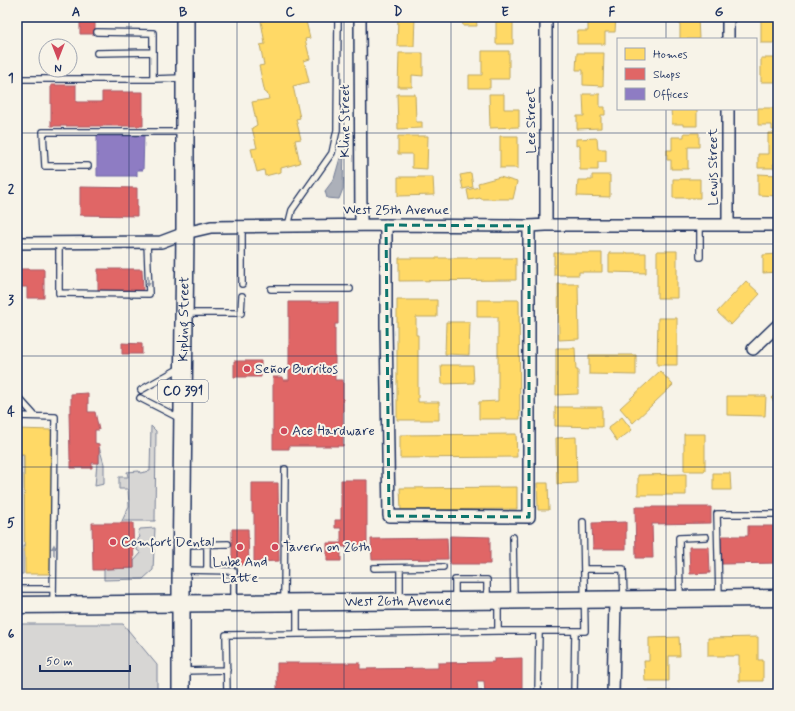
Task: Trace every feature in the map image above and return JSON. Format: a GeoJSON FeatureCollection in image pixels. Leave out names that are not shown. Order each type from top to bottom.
{"type":"FeatureCollection","features":[{"type":"Feature","properties":{"kind":"main road","name":"Kipling Street"},"geometry":{"type":"LineString","coordinates":[[181,694],[185,233],[185,17]]}},
{"type":"Feature","properties":{"kind":"street","name":"Kline Street"},"geometry":{"type":"LineString","coordinates":[[360,17],[361,225]]}},
{"type":"Feature","properties":{"kind":"street","name":"Lee Street"},"geometry":{"type":"LineString","coordinates":[[546,17],[546,225]]}},
{"type":"Feature","properties":{"kind":"street"},"geometry":{"type":"LineString","coordinates":[[728,17],[728,38]]}},
{"type":"Feature","properties":{"kind":"street","name":"Lewis Street"},"geometry":{"type":"LineString","coordinates":[[728,110],[728,225]]}},
{"type":"Feature","properties":{"kind":"street"},"geometry":{"type":"LineString","coordinates":[[386,225],[389,516],[529,517],[529,226]]}},
{"type":"Feature","properties":{"kind":"street","name":"West 25th Avenue"},"geometry":{"type":"LineString","coordinates":[[17,243],[161,242],[185,233],[211,227],[242,226],[778,225]]}},
{"type":"Feature","properties":{"kind":"street"},"geometry":{"type":"LineString","coordinates":[[753,349],[778,325]]}},
{"type":"Feature","properties":{"kind":"street","name":"West 26th Avenue"},"geometry":{"type":"LineString","coordinates":[[17,605],[778,598]]}},
{"type":"Feature","properties":{"kind":"street"},"geometry":{"type":"LineString","coordinates":[[613,694],[619,600]]}},
{"type":"Feature","properties":{"kind":"lane"},"geometry":{"type":"LineString","coordinates":[[288,226],[292,210],[332,153],[337,130],[338,17]]}},
{"type":"Feature","properties":{"kind":"lane"},"geometry":{"type":"LineString","coordinates":[[96,32],[153,33],[153,79]]}},
{"type":"Feature","properties":{"kind":"lane"},"geometry":{"type":"LineString","coordinates":[[97,52],[153,52]]}},
{"type":"Feature","properties":{"kind":"lane"},"geometry":{"type":"LineString","coordinates":[[17,79],[185,78]]}},
{"type":"Feature","properties":{"kind":"lane"},"geometry":{"type":"LineString","coordinates":[[88,166],[45,166],[43,132],[185,132]]}},
{"type":"Feature","properties":{"kind":"lane"},"geometry":{"type":"LineString","coordinates":[[700,225],[700,257]]}},
{"type":"Feature","properties":{"kind":"lane"},"geometry":{"type":"LineString","coordinates":[[242,226],[242,284]]}},
{"type":"Feature","properties":{"kind":"lane"},"geometry":{"type":"LineString","coordinates":[[59,242],[59,293],[148,294],[147,242]]}},
{"type":"Feature","properties":{"kind":"lane"},"geometry":{"type":"LineString","coordinates":[[271,289],[350,289]]}},
{"type":"Feature","properties":{"kind":"lane"},"geometry":{"type":"LineString","coordinates":[[184,313],[241,313],[242,296]]}},
{"type":"Feature","properties":{"kind":"lane"},"geometry":{"type":"LineString","coordinates":[[140,390],[184,366]]}},
{"type":"Feature","properties":{"kind":"lane"},"geometry":{"type":"LineString","coordinates":[[17,396],[35,416]]}},
{"type":"Feature","properties":{"kind":"lane"},"geometry":{"type":"LineString","coordinates":[[140,398],[183,420]]}},
{"type":"Feature","properties":{"kind":"lane"},"geometry":{"type":"LineString","coordinates":[[17,416],[55,417],[53,605]]}},
{"type":"Feature","properties":{"kind":"lane"},"geometry":{"type":"LineString","coordinates":[[285,469],[290,603],[297,633]]}},
{"type":"Feature","properties":{"kind":"lane"},"geometry":{"type":"LineString","coordinates":[[719,599],[717,514],[778,514]]}},
{"type":"Feature","properties":{"kind":"lane"},"geometry":{"type":"LineString","coordinates":[[227,694],[226,635],[297,633],[585,632],[583,522]]}},
{"type":"Feature","properties":{"kind":"lane"},"geometry":{"type":"LineString","coordinates":[[513,537],[514,601]]}},
{"type":"Feature","properties":{"kind":"lane"},"geometry":{"type":"LineString","coordinates":[[680,599],[679,538],[706,537]]}},
{"type":"Feature","properties":{"kind":"lane"},"geometry":{"type":"LineString","coordinates":[[182,545],[228,544]]}},
{"type":"Feature","properties":{"kind":"lane"},"geometry":{"type":"LineString","coordinates":[[207,545],[207,570]]}},
{"type":"Feature","properties":{"kind":"lane"},"geometry":{"type":"LineString","coordinates":[[374,568],[443,568]]}},
{"type":"Feature","properties":{"kind":"lane"},"geometry":{"type":"LineString","coordinates":[[400,568],[400,602]]}},
{"type":"Feature","properties":{"kind":"lane"},"geometry":{"type":"LineString","coordinates":[[584,570],[623,569],[619,600]]}},
{"type":"Feature","properties":{"kind":"lane"},"geometry":{"type":"LineString","coordinates":[[181,570],[234,571],[234,603]]}},
{"type":"Feature","properties":{"kind":"lane"},"geometry":{"type":"LineString","coordinates":[[455,602],[455,580],[487,580],[493,601],[498,632]]}},
{"type":"Feature","properties":{"kind":"lane"},"geometry":{"type":"LineString","coordinates":[[17,589],[54,589]]}},
{"type":"Feature","properties":{"kind":"lane"},"geometry":{"type":"LineString","coordinates":[[538,694],[539,632]]}},
{"type":"Feature","properties":{"kind":"lane"},"geometry":{"type":"LineString","coordinates":[[574,694],[575,632]]}},
{"type":"Feature","properties":{"kind":"lane"},"geometry":{"type":"LineString","coordinates":[[181,671],[227,670]]}},
{"type":"Feature","properties":{"kind":"highlighted area"},"geometry":{"type":"Polygon","coordinates":[[[386,225],[529,226],[529,517],[389,516],[386,225]]]}},
{"type":"Feature","properties":{"kind":"shaded area"},"geometry":{"type":"Polygon","coordinates":[[[344,151],[343,189],[339,199],[327,198],[325,191],[334,179],[340,158],[344,151]]]}},
{"type":"Feature","properties":{"kind":"shaded area"},"geometry":{"type":"Polygon","coordinates":[[[151,426],[156,431],[155,521],[122,521],[129,506],[128,489],[119,489],[119,477],[128,477],[127,472],[139,471],[140,473],[150,471],[151,426]]]}},
{"type":"Feature","properties":{"kind":"shaded area"},"geometry":{"type":"Polygon","coordinates":[[[99,447],[104,464],[104,484],[95,486],[97,463],[99,463],[99,447]]]}},
{"type":"Feature","properties":{"kind":"shaded area"},"geometry":{"type":"Polygon","coordinates":[[[17,454],[24,454],[25,546],[23,546],[23,574],[17,574],[17,454]]]}},
{"type":"Feature","properties":{"kind":"shaded area"},"geometry":{"type":"Polygon","coordinates":[[[155,528],[153,570],[143,579],[104,580],[104,569],[134,568],[134,561],[141,553],[137,550],[138,539],[140,537],[138,533],[140,529],[155,528]]]}},
{"type":"Feature","properties":{"kind":"shaded area"},"geometry":{"type":"Polygon","coordinates":[[[17,624],[123,624],[157,665],[157,694],[17,694],[17,624]]]}},
{"type":"Feature","properties":{"kind":"building: Homes"},"geometry":{"type":"Polygon","coordinates":[[[265,17],[305,17],[310,38],[305,39],[310,59],[304,61],[309,82],[293,86],[300,118],[296,119],[301,139],[295,140],[300,163],[281,168],[281,172],[265,176],[264,170],[257,172],[251,149],[257,148],[252,128],[257,125],[252,102],[269,99],[267,93],[265,93],[259,66],[264,65],[260,45],[265,44],[261,21],[266,20],[265,17]]]}},
{"type":"Feature","properties":{"kind":"building: Homes"},"geometry":{"type":"Polygon","coordinates":[[[398,17],[415,17],[414,46],[397,46],[398,17]]]}},
{"type":"Feature","properties":{"kind":"building: Homes"},"geometry":{"type":"Polygon","coordinates":[[[462,17],[476,17],[477,26],[463,26],[462,17]]]}},
{"type":"Feature","properties":{"kind":"building: Homes"},"geometry":{"type":"Polygon","coordinates":[[[496,17],[513,17],[513,44],[496,44],[496,17]]]}},
{"type":"Feature","properties":{"kind":"building: Homes"},"geometry":{"type":"Polygon","coordinates":[[[588,17],[616,17],[615,32],[605,32],[605,44],[577,44],[577,31],[588,31],[588,17]]]}},
{"type":"Feature","properties":{"kind":"building: Homes"},"geometry":{"type":"Polygon","coordinates":[[[680,17],[698,17],[699,38],[680,38],[680,17]]]}},
{"type":"Feature","properties":{"kind":"building: Homes"},"geometry":{"type":"Polygon","coordinates":[[[761,17],[778,17],[778,43],[761,43],[761,17]]]}},
{"type":"Feature","properties":{"kind":"building: Homes"},"geometry":{"type":"Polygon","coordinates":[[[482,51],[509,51],[509,79],[490,79],[490,88],[469,88],[469,75],[482,75],[482,51]]]}},
{"type":"Feature","properties":{"kind":"building: Homes"},"geometry":{"type":"Polygon","coordinates":[[[399,53],[423,53],[423,76],[412,75],[412,87],[398,87],[399,53]]]}},
{"type":"Feature","properties":{"kind":"building: Homes"},"geometry":{"type":"Polygon","coordinates":[[[577,53],[604,53],[603,86],[583,85],[583,70],[576,70],[577,53]]]}},
{"type":"Feature","properties":{"kind":"building: Homes"},"geometry":{"type":"Polygon","coordinates":[[[761,58],[778,58],[778,82],[761,82],[761,58]]]}},
{"type":"Feature","properties":{"kind":"building: Homes"},"geometry":{"type":"Polygon","coordinates":[[[397,94],[415,94],[416,122],[422,122],[422,128],[398,129],[397,94]]]}},
{"type":"Feature","properties":{"kind":"building: Homes"},"geometry":{"type":"Polygon","coordinates":[[[489,94],[504,94],[504,109],[519,109],[519,127],[490,128],[489,94]]]}},
{"type":"Feature","properties":{"kind":"building: Homes"},"geometry":{"type":"Polygon","coordinates":[[[583,94],[600,94],[600,107],[605,107],[605,115],[601,115],[601,128],[577,129],[577,116],[584,116],[583,94]]]}},
{"type":"Feature","properties":{"kind":"building: Homes"},"geometry":{"type":"Polygon","coordinates":[[[758,108],[778,108],[778,130],[772,130],[772,125],[758,125],[758,108]]]}},
{"type":"Feature","properties":{"kind":"building: Homes"},"geometry":{"type":"Polygon","coordinates":[[[671,110],[697,110],[697,126],[672,124],[671,110]]]}},
{"type":"Feature","properties":{"kind":"building: Homes"},"geometry":{"type":"Polygon","coordinates":[[[684,133],[699,133],[699,147],[688,147],[688,169],[671,169],[671,160],[667,160],[667,150],[672,150],[672,137],[684,137],[684,133]]]}},
{"type":"Feature","properties":{"kind":"building: Homes"},"geometry":{"type":"Polygon","coordinates":[[[768,133],[778,133],[778,163],[773,164],[774,168],[758,168],[758,154],[768,154],[768,133]]]}},
{"type":"Feature","properties":{"kind":"building: Homes"},"geometry":{"type":"Polygon","coordinates":[[[398,136],[428,136],[427,169],[412,168],[412,154],[398,154],[398,136]]]}},
{"type":"Feature","properties":{"kind":"building: Homes"},"geometry":{"type":"Polygon","coordinates":[[[500,136],[518,136],[518,168],[500,168],[500,136]]]}},
{"type":"Feature","properties":{"kind":"building: Homes"},"geometry":{"type":"Polygon","coordinates":[[[597,138],[598,149],[606,149],[606,162],[598,162],[598,170],[580,170],[580,145],[576,146],[576,139],[597,138]]]}},
{"type":"Feature","properties":{"kind":"building: Homes"},"geometry":{"type":"Polygon","coordinates":[[[471,173],[473,187],[463,189],[460,175],[471,173]]]}},
{"type":"Feature","properties":{"kind":"building: Homes"},"geometry":{"type":"Polygon","coordinates":[[[758,174],[778,175],[778,196],[758,195],[758,174]]]}},
{"type":"Feature","properties":{"kind":"building: Homes"},"geometry":{"type":"Polygon","coordinates":[[[592,175],[610,175],[610,197],[577,196],[578,180],[592,180],[592,175]]]}},
{"type":"Feature","properties":{"kind":"building: Homes"},"geometry":{"type":"Polygon","coordinates":[[[398,177],[433,177],[434,195],[398,196],[398,177]]]}},
{"type":"Feature","properties":{"kind":"building: Homes"},"geometry":{"type":"Polygon","coordinates":[[[500,177],[517,182],[513,199],[480,198],[469,200],[467,190],[479,187],[478,183],[500,177]]]}},
{"type":"Feature","properties":{"kind":"building: Homes"},"geometry":{"type":"Polygon","coordinates":[[[673,179],[700,179],[700,198],[673,198],[673,179]]]}},
{"type":"Feature","properties":{"kind":"building: Homes"},"geometry":{"type":"Polygon","coordinates":[[[657,251],[677,251],[677,298],[657,298],[657,251]]]}},
{"type":"Feature","properties":{"kind":"building: Homes"},"geometry":{"type":"Polygon","coordinates":[[[554,253],[602,253],[602,272],[579,272],[579,275],[554,275],[554,253]]]}},
{"type":"Feature","properties":{"kind":"building: Homes"},"geometry":{"type":"Polygon","coordinates":[[[609,253],[646,253],[646,273],[609,272],[609,253]]]}},
{"type":"Feature","properties":{"kind":"building: Homes"},"geometry":{"type":"Polygon","coordinates":[[[778,254],[778,272],[763,273],[763,255],[778,254]]]}},
{"type":"Feature","properties":{"kind":"building: Homes"},"geometry":{"type":"Polygon","coordinates":[[[399,258],[516,258],[516,280],[399,281],[399,258]]]}},
{"type":"Feature","properties":{"kind":"building: Homes"},"geometry":{"type":"Polygon","coordinates":[[[746,281],[760,294],[731,325],[717,312],[746,281]]]}},
{"type":"Feature","properties":{"kind":"building: Homes"},"geometry":{"type":"Polygon","coordinates":[[[558,284],[578,284],[579,339],[559,340],[558,284]]]}},
{"type":"Feature","properties":{"kind":"building: Homes"},"geometry":{"type":"Polygon","coordinates":[[[397,300],[437,300],[437,317],[416,317],[416,335],[418,335],[418,402],[439,402],[439,420],[397,420],[397,300]]]}},
{"type":"Feature","properties":{"kind":"building: Homes"},"geometry":{"type":"Polygon","coordinates":[[[477,300],[519,300],[520,419],[479,419],[479,402],[498,401],[498,317],[477,317],[477,300]]]}},
{"type":"Feature","properties":{"kind":"building: Homes"},"geometry":{"type":"Polygon","coordinates":[[[658,318],[677,318],[677,365],[657,365],[658,318]]]}},
{"type":"Feature","properties":{"kind":"building: Homes"},"geometry":{"type":"Polygon","coordinates":[[[446,322],[470,322],[469,355],[445,354],[446,322]]]}},
{"type":"Feature","properties":{"kind":"building: Homes"},"geometry":{"type":"Polygon","coordinates":[[[556,348],[575,348],[576,370],[578,370],[578,394],[556,395],[556,348]]]}},
{"type":"Feature","properties":{"kind":"building: Homes"},"geometry":{"type":"Polygon","coordinates":[[[589,355],[636,355],[636,375],[589,374],[589,355]]]}},
{"type":"Feature","properties":{"kind":"building: Homes"},"geometry":{"type":"Polygon","coordinates":[[[441,365],[473,365],[474,383],[442,384],[441,365]]]}},
{"type":"Feature","properties":{"kind":"building: Homes"},"geometry":{"type":"Polygon","coordinates":[[[660,371],[673,385],[633,423],[620,408],[660,371]]]}},
{"type":"Feature","properties":{"kind":"building: Homes"},"geometry":{"type":"Polygon","coordinates":[[[778,392],[778,406],[771,398],[778,392]]]}},
{"type":"Feature","properties":{"kind":"building: Homes"},"geometry":{"type":"Polygon","coordinates":[[[727,396],[766,396],[765,416],[727,415],[727,396]]]}},
{"type":"Feature","properties":{"kind":"building: Homes"},"geometry":{"type":"Polygon","coordinates":[[[555,407],[602,407],[602,427],[555,426],[555,407]]]}},
{"type":"Feature","properties":{"kind":"building: Homes"},"geometry":{"type":"Polygon","coordinates":[[[622,417],[632,430],[617,441],[608,428],[622,417]]]}},
{"type":"Feature","properties":{"kind":"building: Homes"},"geometry":{"type":"Polygon","coordinates":[[[17,429],[52,430],[52,574],[25,574],[24,454],[17,454],[17,429]]]}},
{"type":"Feature","properties":{"kind":"building: Homes"},"geometry":{"type":"Polygon","coordinates":[[[516,434],[517,457],[400,458],[400,435],[516,434]]]}},
{"type":"Feature","properties":{"kind":"building: Homes"},"geometry":{"type":"Polygon","coordinates":[[[684,434],[705,434],[705,471],[684,471],[684,434]]]}},
{"type":"Feature","properties":{"kind":"building: Homes"},"geometry":{"type":"Polygon","coordinates":[[[576,437],[577,483],[557,484],[556,438],[576,437]]]}},
{"type":"Feature","properties":{"kind":"building: Homes"},"geometry":{"type":"Polygon","coordinates":[[[713,473],[730,473],[731,490],[713,490],[713,473]]]}},
{"type":"Feature","properties":{"kind":"building: Homes"},"geometry":{"type":"Polygon","coordinates":[[[686,474],[686,495],[638,495],[638,475],[686,474]]]}},
{"type":"Feature","properties":{"kind":"building: Homes"},"geometry":{"type":"Polygon","coordinates":[[[537,483],[548,483],[549,510],[538,510],[537,483]]]}},
{"type":"Feature","properties":{"kind":"building: Homes"},"geometry":{"type":"Polygon","coordinates":[[[517,487],[517,509],[401,510],[400,488],[517,487]]]}},
{"type":"Feature","properties":{"kind":"building: Homes"},"geometry":{"type":"Polygon","coordinates":[[[679,637],[680,656],[669,656],[669,681],[645,681],[644,661],[649,661],[649,638],[679,637]]]}},
{"type":"Feature","properties":{"kind":"building: Homes"},"geometry":{"type":"Polygon","coordinates":[[[758,637],[758,660],[763,660],[763,681],[739,681],[739,656],[708,656],[708,638],[758,637]]]}},
{"type":"Feature","properties":{"kind":"building: Homes"},"geometry":{"type":"Polygon","coordinates":[[[646,691],[678,691],[677,694],[646,694],[646,691]]]}},
{"type":"Feature","properties":{"kind":"building: Shops"},"geometry":{"type":"Polygon","coordinates":[[[80,17],[95,18],[95,34],[80,34],[80,17]]]}},
{"type":"Feature","properties":{"kind":"building: Shops"},"geometry":{"type":"Polygon","coordinates":[[[51,85],[76,85],[76,102],[102,102],[102,92],[143,92],[143,126],[51,126],[51,85]]]}},
{"type":"Feature","properties":{"kind":"building: Shops"},"geometry":{"type":"Polygon","coordinates":[[[80,187],[137,188],[137,216],[80,215],[80,187]]]}},
{"type":"Feature","properties":{"kind":"building: Shops"},"geometry":{"type":"Polygon","coordinates":[[[17,269],[44,269],[44,298],[27,298],[27,287],[17,287],[17,269]]]}},
{"type":"Feature","properties":{"kind":"building: Shops"},"geometry":{"type":"Polygon","coordinates":[[[98,269],[142,269],[143,291],[98,291],[98,269]]]}},
{"type":"Feature","properties":{"kind":"building: Shops"},"geometry":{"type":"Polygon","coordinates":[[[289,302],[338,302],[338,324],[335,324],[335,380],[343,380],[343,446],[289,446],[289,449],[273,449],[273,377],[283,377],[283,380],[289,380],[289,302]]]}},
{"type":"Feature","properties":{"kind":"building: Shops"},"geometry":{"type":"Polygon","coordinates":[[[122,343],[142,344],[142,354],[122,354],[122,343]]]}},
{"type":"Feature","properties":{"kind":"building: Shops"},"geometry":{"type":"Polygon","coordinates":[[[234,361],[261,361],[261,377],[234,377],[234,361]]]}},
{"type":"Feature","properties":{"kind":"building: Shops"},"geometry":{"type":"Polygon","coordinates":[[[88,393],[88,412],[95,412],[99,430],[95,430],[95,443],[99,444],[99,463],[92,463],[92,468],[71,468],[69,412],[71,412],[71,394],[88,393]]]}},
{"type":"Feature","properties":{"kind":"building: Shops"},"geometry":{"type":"Polygon","coordinates":[[[341,480],[367,480],[367,547],[341,547],[341,561],[327,561],[327,543],[341,543],[341,528],[335,528],[335,520],[341,520],[341,480]]]}},
{"type":"Feature","properties":{"kind":"building: Shops"},"geometry":{"type":"Polygon","coordinates":[[[252,483],[278,483],[279,561],[254,562],[254,513],[252,513],[252,483]]]}},
{"type":"Feature","properties":{"kind":"building: Shops"},"geometry":{"type":"Polygon","coordinates":[[[635,507],[711,507],[711,523],[652,524],[653,558],[636,558],[635,507]]]}},
{"type":"Feature","properties":{"kind":"building: Shops"},"geometry":{"type":"Polygon","coordinates":[[[626,522],[626,549],[593,549],[592,523],[626,522]]]}},
{"type":"Feature","properties":{"kind":"building: Shops","name":"Comfort Dental"},"geometry":{"type":"Polygon","coordinates":[[[92,523],[133,523],[134,568],[93,570],[92,523]]]}},
{"type":"Feature","properties":{"kind":"building: Shops"},"geometry":{"type":"Polygon","coordinates":[[[748,526],[775,526],[775,531],[778,531],[778,563],[722,564],[721,536],[748,536],[748,526]]]}},
{"type":"Feature","properties":{"kind":"building: Shops","name":"Lube And Latte"},"geometry":{"type":"Polygon","coordinates":[[[232,529],[248,529],[249,565],[232,565],[232,529]]]}},
{"type":"Feature","properties":{"kind":"building: Shops"},"geometry":{"type":"Polygon","coordinates":[[[450,536],[490,537],[490,564],[450,564],[450,536]]]}},
{"type":"Feature","properties":{"kind":"building: Shops"},"geometry":{"type":"Polygon","coordinates":[[[447,538],[448,559],[372,560],[371,539],[447,538]]]}},
{"type":"Feature","properties":{"kind":"building: Shops"},"geometry":{"type":"Polygon","coordinates":[[[689,547],[709,547],[710,573],[690,574],[689,547]]]}},
{"type":"Feature","properties":{"kind":"building: Shops"},"geometry":{"type":"Polygon","coordinates":[[[522,658],[522,694],[485,694],[484,681],[477,681],[478,691],[482,691],[482,694],[277,694],[277,663],[360,663],[360,669],[438,668],[438,663],[494,662],[494,659],[522,658]]]}},
{"type":"Feature","properties":{"kind":"building: Offices"},"geometry":{"type":"Polygon","coordinates":[[[97,136],[144,136],[143,170],[137,170],[137,176],[97,176],[97,136]]]}},
{"type":"Feature","properties":{"kind":"place","name":"Señor Burritos"},"geometry":{"type":"Point","coordinates":[247,369]}},
{"type":"Feature","properties":{"kind":"place","name":"Ace Hardware"},"geometry":{"type":"Point","coordinates":[284,431]}},
{"type":"Feature","properties":{"kind":"place","name":"Comfort Dental"},"geometry":{"type":"Point","coordinates":[113,542]}},
{"type":"Feature","properties":{"kind":"place","name":"Lube And Latte"},"geometry":{"type":"Point","coordinates":[240,547]}},
{"type":"Feature","properties":{"kind":"place","name":"Tavern on 26th"},"geometry":{"type":"Point","coordinates":[275,547]}}]}
